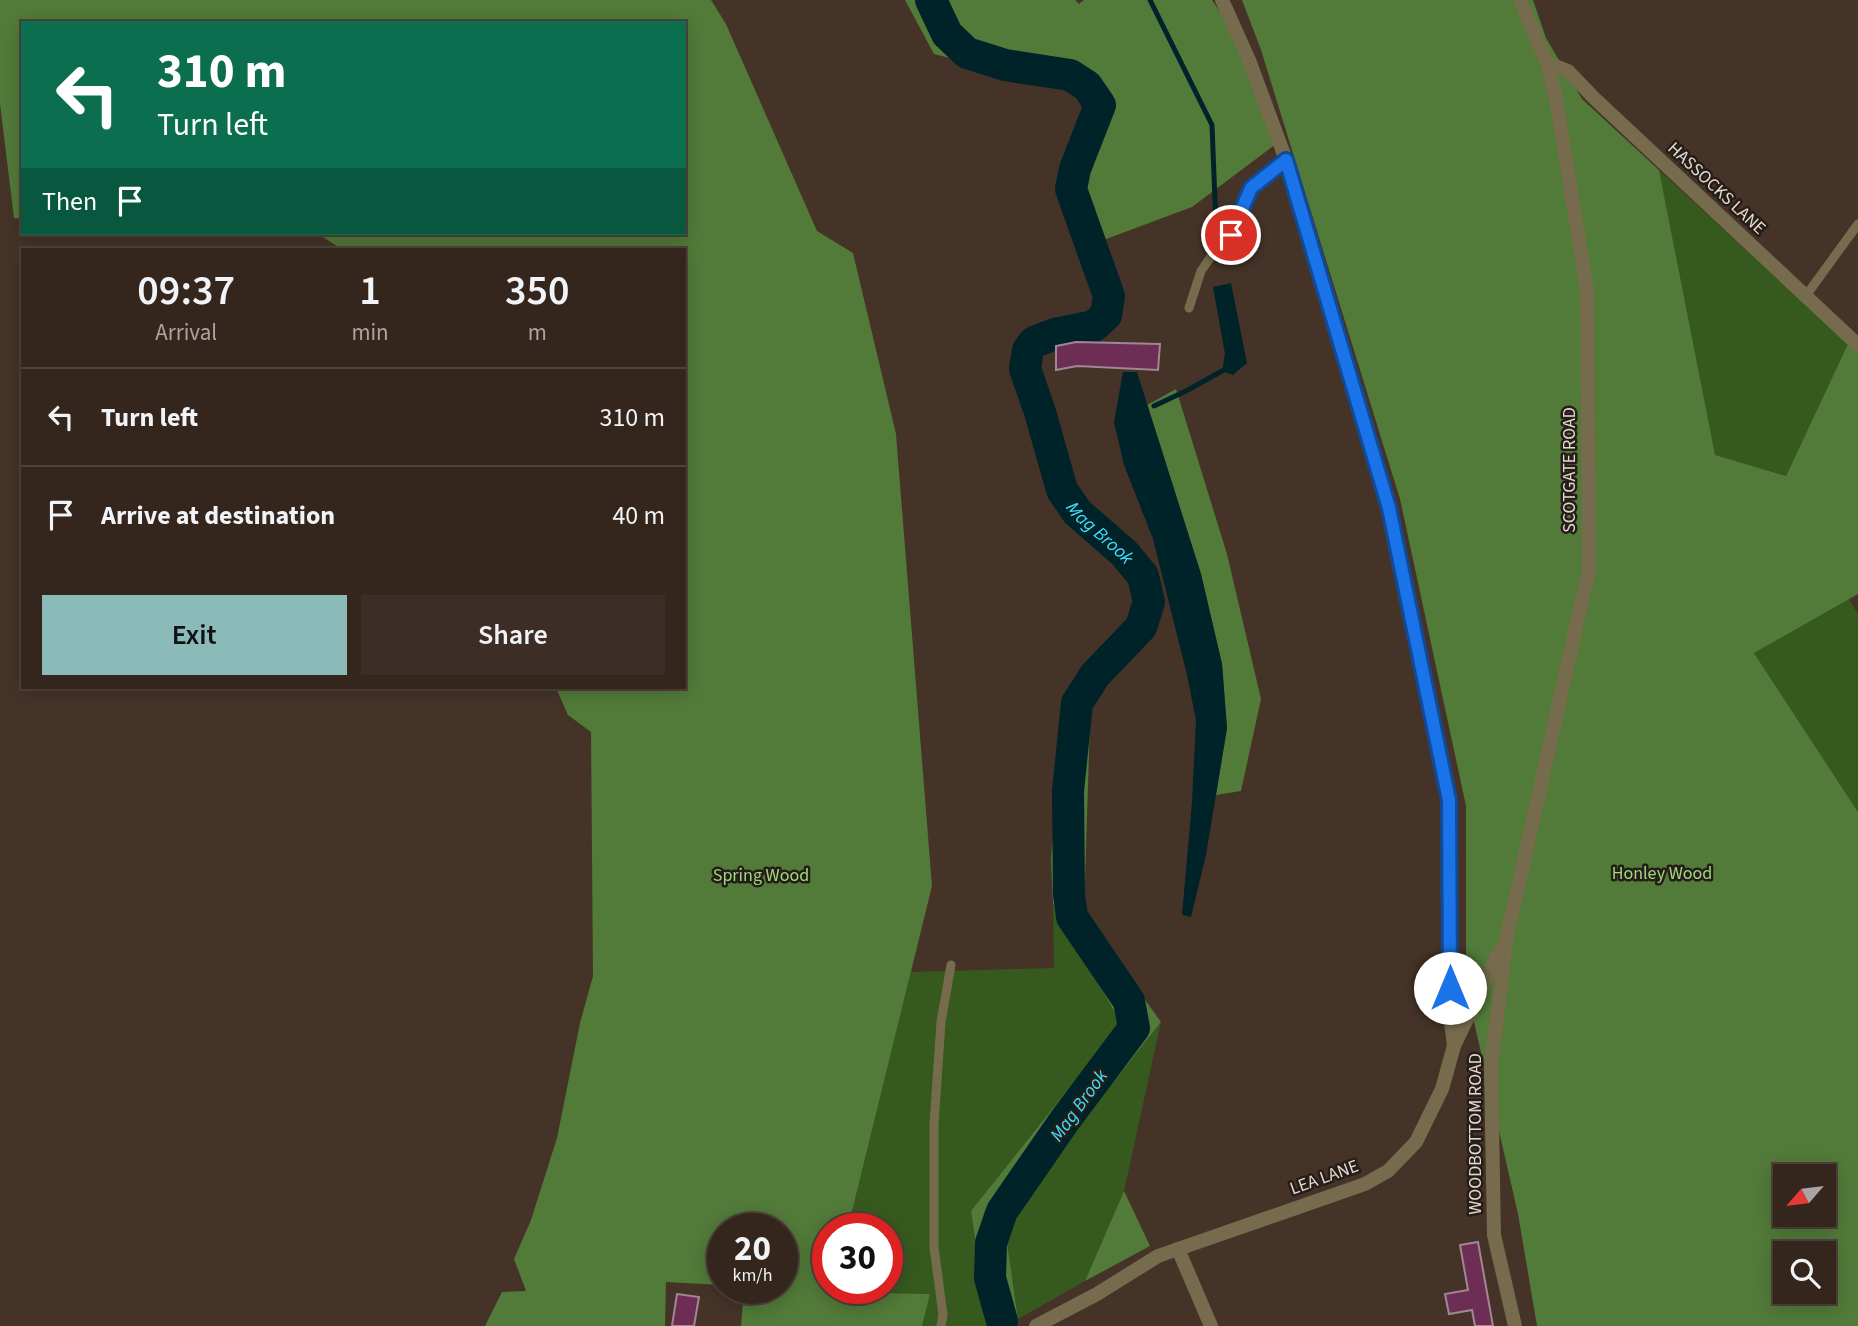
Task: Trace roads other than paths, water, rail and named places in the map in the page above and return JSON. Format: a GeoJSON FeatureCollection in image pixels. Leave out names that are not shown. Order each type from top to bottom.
{"type":"FeatureCollection","features":[{"type":"Feature","properties":{"kind":"street"},"geometry":{"type":"LineString","coordinates":[[1222,0],[1249,60],[1286,160],[1389,508],[1449,800],[1450,1014],[1454,1046]]}},
{"type":"Feature","properties":{"kind":"street","name":"SCOTGATE ROAD"},"geometry":{"type":"LineString","coordinates":[[1506,940],[1589,569],[1587,290],[1556,99],[1547,63],[1520,0]]}},
{"type":"Feature","properties":{"kind":"street","name":"HASSOCKS LANE"},"geometry":{"type":"LineString","coordinates":[[1547,63],[1568,71],[1858,345]]}},
{"type":"Feature","properties":{"kind":"street","name":"LEA LANE"},"geometry":{"type":"LineString","coordinates":[[1043,1324],[1158,1256],[1365,1184],[1388,1171],[1416,1142],[1442,1089],[1454,1046],[1506,940]]}},
{"type":"Feature","properties":{"kind":"street","name":"WOODBOTTOM ROAD"},"geometry":{"type":"LineString","coordinates":[[1506,940],[1491,1066],[1494,1235],[1515,1326]]}},
{"type":"Feature","properties":{"kind":"street"},"geometry":{"type":"LineString","coordinates":[[1178,1249],[1211,1326]]}},
{"type":"Feature","properties":{"kind":"lane"},"geometry":{"type":"LineString","coordinates":[[1189,308],[1201,271],[1231,235],[1251,188],[1286,160]]}},
{"type":"Feature","properties":{"kind":"lane"},"geometry":{"type":"LineString","coordinates":[[1805,297],[1858,224]]}},
{"type":"Feature","properties":{"kind":"lane"},"geometry":{"type":"LineString","coordinates":[[941,1326],[943,1315],[934,1247],[934,1124],[941,1022],[951,965]]}},
{"type":"Feature","properties":{"kind":"water"},"geometry":{"type":"Polygon","coordinates":[[[1231,283],[1247,363],[1233,375],[1222,371],[1225,354],[1213,287],[1231,283]]]}},
{"type":"Feature","properties":{"kind":"water"},"geometry":{"type":"Polygon","coordinates":[[[1123,372],[1137,372],[1201,574],[1222,664],[1227,728],[1206,855],[1191,917],[1182,915],[1196,720],[1153,539],[1124,465],[1114,422],[1123,372]]]}},
{"type":"Feature","properties":{"kind":"waterway","name":"Mag Brook"},"geometry":{"type":"LineString","coordinates":[[931,0],[947,34],[967,53],[1005,65],[1070,75],[1087,86],[1100,105],[1075,169],[1071,189],[1109,296],[1106,315],[1094,326],[1055,334],[1034,342],[1028,350],[1025,369],[1062,490],[1077,512],[1125,554],[1143,576],[1149,602],[1141,627],[1095,675],[1077,703],[1068,791],[1069,894],[1072,917],[1129,1001],[1134,1028],[1065,1120],[1002,1211],[991,1243],[990,1278],[1002,1321]]}},
{"type":"Feature","properties":{"kind":"waterway"},"geometry":{"type":"LineString","coordinates":[[1150,0],[1212,125],[1216,226]]}},
{"type":"Feature","properties":{"kind":"waterway"},"geometry":{"type":"LineString","coordinates":[[1154,406],[1222,371]]}},
{"type":"Feature","properties":{"kind":"park label","name":"Honley Wood"},"geometry":{"type":"Point","coordinates":[1662,873]}},
{"type":"Feature","properties":{"kind":"park label","name":"Spring Wood"},"geometry":{"type":"Point","coordinates":[761,875]}}]}
